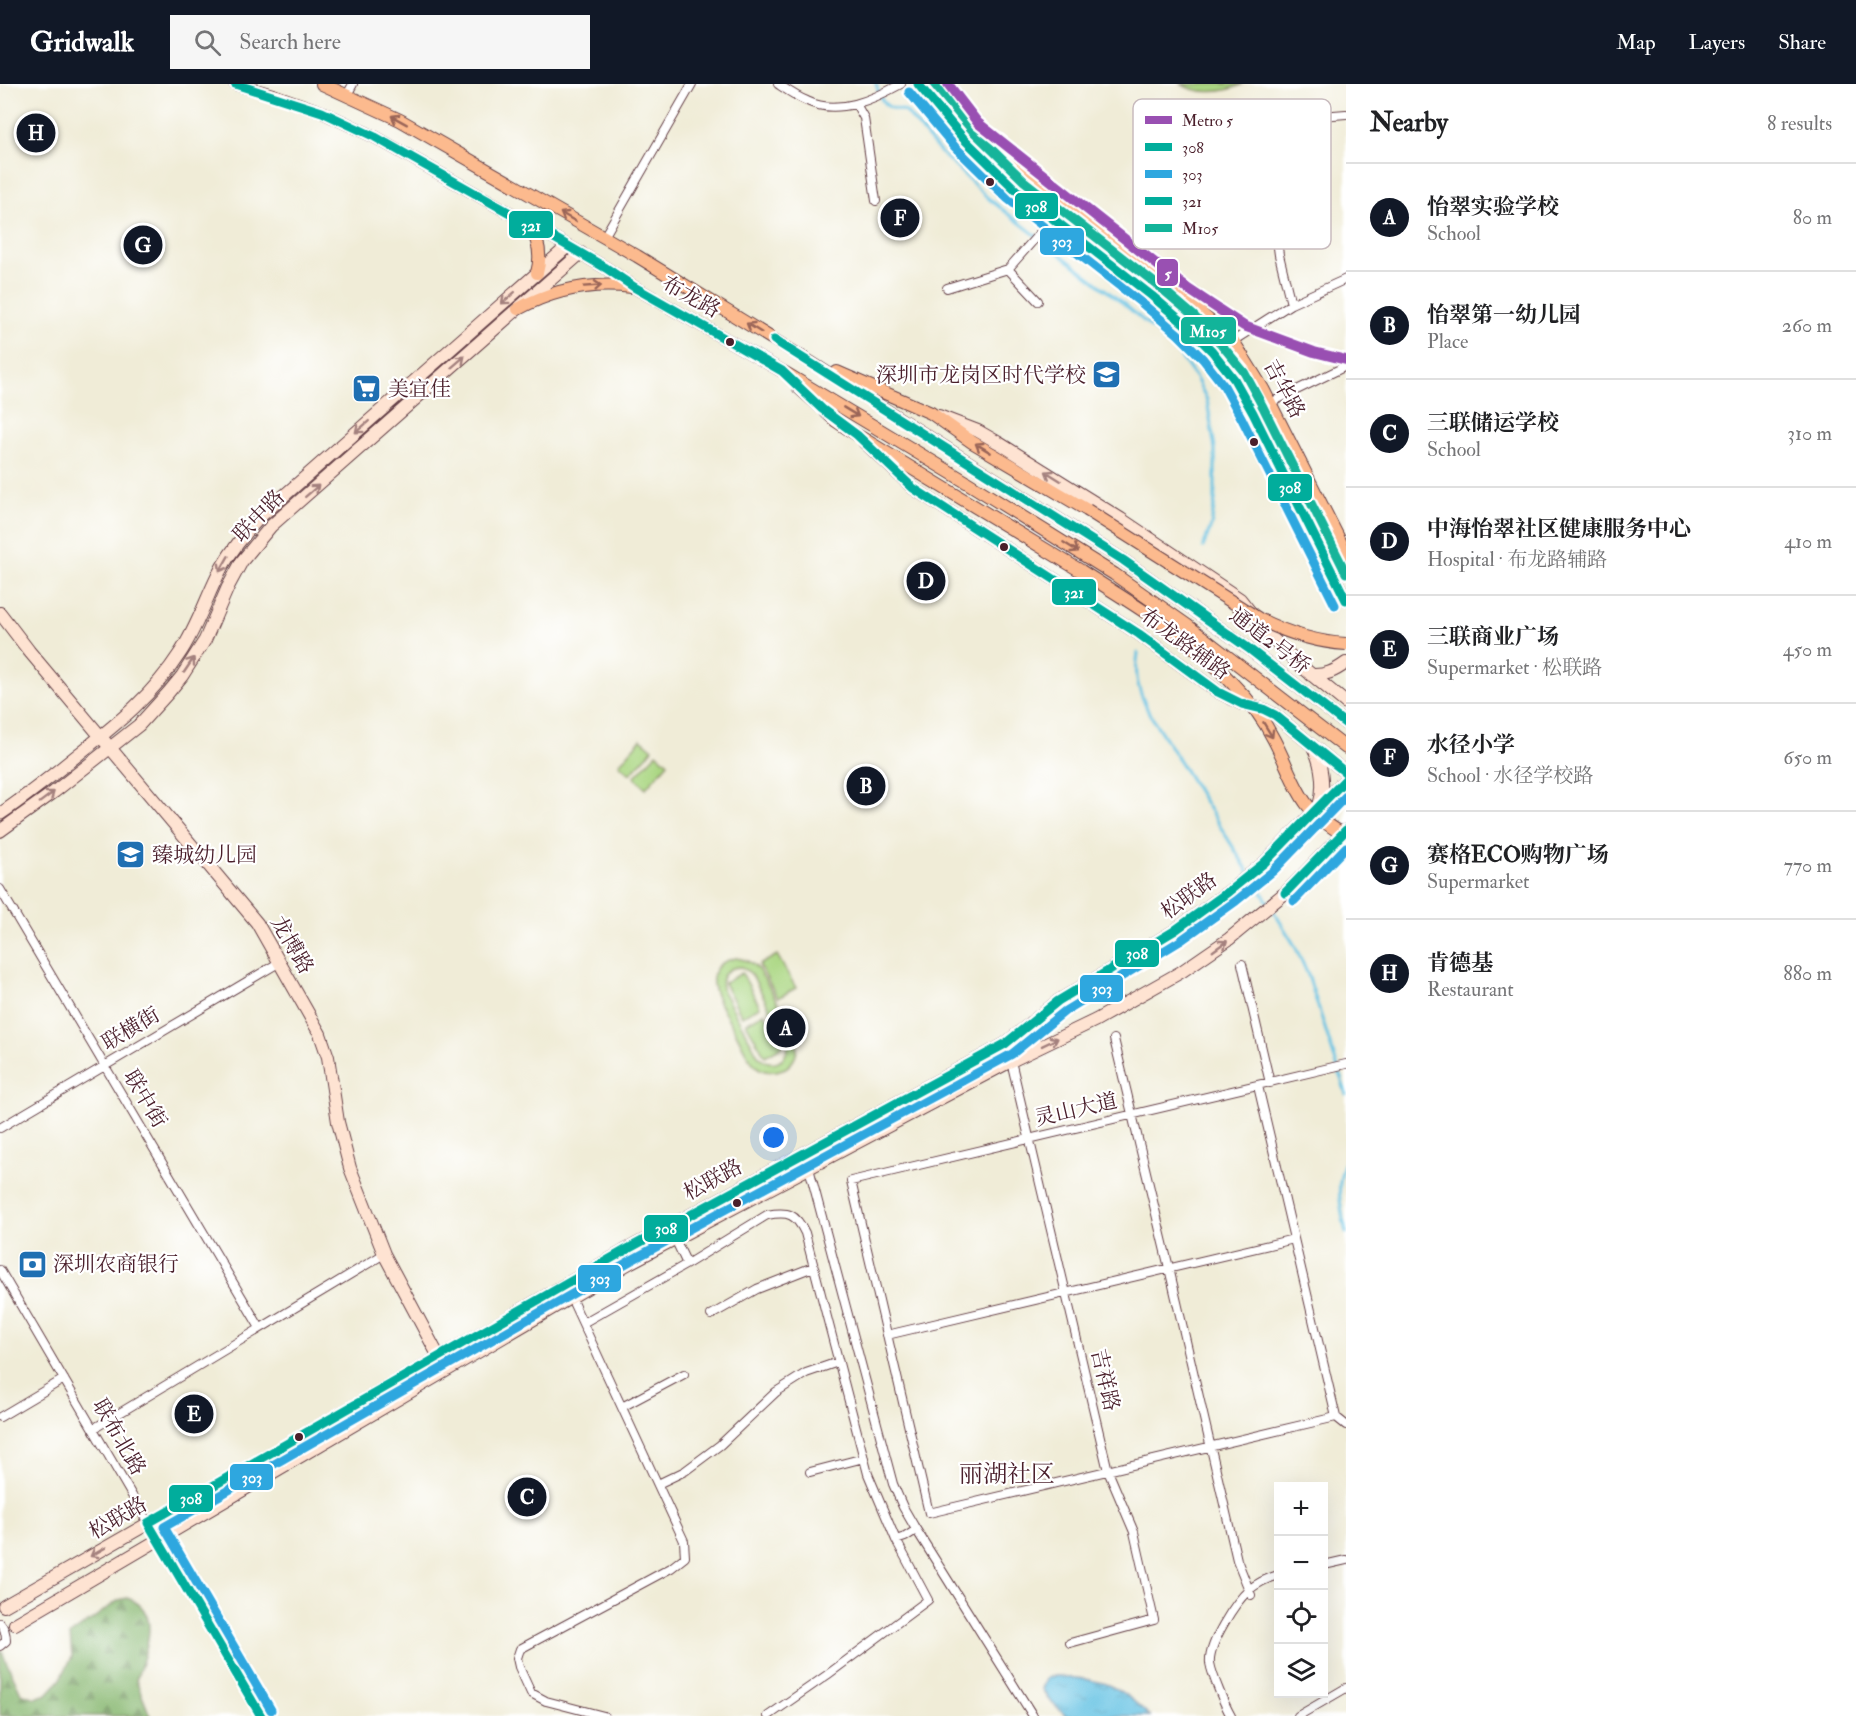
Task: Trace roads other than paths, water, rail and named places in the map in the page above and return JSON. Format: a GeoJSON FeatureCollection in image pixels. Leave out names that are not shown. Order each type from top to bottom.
{"type":"FeatureCollection","features":[{"type":"Feature","properties":{"kind":"main road","name":"布龙路"},"geometry":{"type":"LineString","coordinates":[[235,84],[298,103],[340,119],[375,137],[581,253],[634,288],[782,371],[1114,574]]}},
{"type":"Feature","properties":{"kind":"main road","name":"布龙路"},"geometry":{"type":"LineString","coordinates":[[322,84],[350,89],[604,237],[810,362],[1123,560]]}},
{"type":"Feature","properties":{"kind":"main road","name":"吉华路"},"geometry":{"type":"LineString","coordinates":[[918,84],[963,138],[1016,190],[1152,296],[1212,351],[1234,379],[1254,413],[1346,600]]}},
{"type":"Feature","properties":{"kind":"main road","name":"吉华路"},"geometry":{"type":"LineString","coordinates":[[934,84],[1004,160],[1197,310],[1233,341],[1255,373],[1346,553]]}},
{"type":"Feature","properties":{"kind":"main road"},"geometry":{"type":"LineString","coordinates":[[526,222],[538,242],[540,257],[537,273]]}},
{"type":"Feature","properties":{"kind":"main road"},"geometry":{"type":"LineString","coordinates":[[518,309],[545,296],[574,288],[604,285],[634,288]]}},
{"type":"Feature","properties":{"kind":"main road"},"geometry":{"type":"LineString","coordinates":[[810,362],[867,384],[931,413],[972,442],[1088,510],[1259,619],[1308,639],[1346,644]]}},
{"type":"Feature","properties":{"kind":"main road"},"geometry":{"type":"LineString","coordinates":[[782,371],[822,409],[857,435],[1081,571],[1175,633],[1224,673],[1248,700],[1267,728],[1298,793],[1309,808],[1322,821],[1344,834]]}},
{"type":"Feature","properties":{"kind":"main road","name":"通道2号桥"},"geometry":{"type":"LineString","coordinates":[[1123,560],[1198,612],[1346,724]]}},
{"type":"Feature","properties":{"kind":"main road","name":"通道2号桥"},"geometry":{"type":"LineString","coordinates":[[1114,574],[1188,626],[1346,748]]}},
{"type":"Feature","properties":{"kind":"street"},"geometry":{"type":"LineString","coordinates":[[604,237],[692,84]]}},
{"type":"Feature","properties":{"kind":"street"},"geometry":{"type":"LineString","coordinates":[[778,84],[808,102],[838,108],[860,103],[900,85]]}},
{"type":"Feature","properties":{"kind":"street"},"geometry":{"type":"LineString","coordinates":[[860,103],[876,201]]}},
{"type":"Feature","properties":{"kind":"street"},"geometry":{"type":"LineString","coordinates":[[1331,115],[1346,114]]}},
{"type":"Feature","properties":{"kind":"street"},"geometry":{"type":"LineString","coordinates":[[947,288],[1008,269],[1053,218]]}},
{"type":"Feature","properties":{"kind":"street","name":"联中路"},"geometry":{"type":"LineString","coordinates":[[0,814],[129,714],[158,684],[192,633],[222,567],[250,528],[568,246]]}},
{"type":"Feature","properties":{"kind":"street"},"geometry":{"type":"LineString","coordinates":[[1278,249],[1291,304]]}},
{"type":"Feature","properties":{"kind":"street","name":"联中路"},"geometry":{"type":"LineString","coordinates":[[0,831],[54,792],[146,717],[182,676],[205,640],[235,573],[261,537],[581,253]]}},
{"type":"Feature","properties":{"kind":"street"},"geometry":{"type":"LineString","coordinates":[[1008,269],[1038,301]]}},
{"type":"Feature","properties":{"kind":"street"},"geometry":{"type":"LineString","coordinates":[[1233,341],[1291,304],[1346,279]]}},
{"type":"Feature","properties":{"kind":"street"},"geometry":{"type":"LineString","coordinates":[[1270,403],[1346,366]]}},
{"type":"Feature","properties":{"kind":"street"},"geometry":{"type":"LineString","coordinates":[[931,413],[978,431],[999,443],[1195,567],[1240,599],[1267,633],[1311,675],[1346,703]]}},
{"type":"Feature","properties":{"kind":"street","name":"布龙路辅路"},"geometry":{"type":"LineString","coordinates":[[857,435],[913,488],[1139,634],[1218,692],[1242,704],[1263,709],[1275,715],[1346,773]]}},
{"type":"Feature","properties":{"kind":"street","name":"龙博路"},"geometry":{"type":"LineString","coordinates":[[0,613],[29,651],[257,923],[315,1024],[324,1044],[345,1153],[384,1254],[439,1357]]}},
{"type":"Feature","properties":{"kind":"street"},"geometry":{"type":"LineString","coordinates":[[1311,675],[1331,673],[1346,663]]}},
{"type":"Feature","properties":{"kind":"street"},"geometry":{"type":"LineString","coordinates":[[1311,743],[1321,774],[1322,797],[1319,807]]}},
{"type":"Feature","properties":{"kind":"street","name":"松联路"},"geometry":{"type":"LineString","coordinates":[[4,1606],[624,1251],[1005,1044],[1058,1001],[1174,931],[1228,892],[1264,863],[1346,779]]}},
{"type":"Feature","properties":{"kind":"street","name":"松联路"},"geometry":{"type":"LineString","coordinates":[[15,1624],[675,1239],[1158,985],[1206,956],[1250,922],[1285,893],[1344,834]]}},
{"type":"Feature","properties":{"kind":"street","name":"联中街"},"geometry":{"type":"LineString","coordinates":[[0,889],[260,1328]]}},
{"type":"Feature","properties":{"kind":"street","name":"联横街"},"geometry":{"type":"LineString","coordinates":[[0,1128],[280,962]]}},
{"type":"Feature","properties":{"kind":"street"},"geometry":{"type":"LineString","coordinates":[[1242,964],[1270,1083]]}},
{"type":"Feature","properties":{"kind":"street"},"geometry":{"type":"LineString","coordinates":[[1114,1039],[1170,1268],[1237,1560],[1250,1593]]}},
{"type":"Feature","properties":{"kind":"street","name":"吉祥路"},"geometry":{"type":"LineString","coordinates":[[1011,1061],[1108,1471],[1134,1532],[1154,1620],[1070,1643]]}},
{"type":"Feature","properties":{"kind":"street","name":"灵山大道"},"geometry":{"type":"LineString","coordinates":[[887,1335],[850,1182],[1346,1064]]}},
{"type":"Feature","properties":{"kind":"street"},"geometry":{"type":"LineString","coordinates":[[1258,1086],[1336,1418],[1346,1425]]}},
{"type":"Feature","properties":{"kind":"street"},"geometry":{"type":"LineString","coordinates":[[805,1153],[892,1484],[916,1530],[1033,1716]]}},
{"type":"Feature","properties":{"kind":"street"},"geometry":{"type":"LineString","coordinates":[[583,1323],[767,1215],[781,1212],[791,1215],[799,1221],[806,1233],[868,1474],[896,1540],[928,1600],[768,1716]]}},
{"type":"Feature","properties":{"kind":"street"},"geometry":{"type":"LineString","coordinates":[[675,1239],[687,1264]]}},
{"type":"Feature","properties":{"kind":"street"},"geometry":{"type":"LineString","coordinates":[[1294,1239],[887,1335],[929,1513],[1336,1418]]}},
{"type":"Feature","properties":{"kind":"street"},"geometry":{"type":"LineString","coordinates":[[93,1429],[384,1254]]}},
{"type":"Feature","properties":{"kind":"street"},"geometry":{"type":"LineString","coordinates":[[711,1315],[757,1288],[813,1267]]}},
{"type":"Feature","properties":{"kind":"street","name":"联布北路"},"geometry":{"type":"LineString","coordinates":[[0,1270],[261,1716]]}},
{"type":"Feature","properties":{"kind":"street"},"geometry":{"type":"LineString","coordinates":[[571,1298],[684,1541],[685,1557],[661,1574],[520,1649],[517,1658],[524,1682],[531,1694],[546,1701],[604,1716]]}},
{"type":"Feature","properties":{"kind":"street"},"geometry":{"type":"LineString","coordinates":[[658,1484],[684,1471],[720,1445],[776,1392],[806,1373],[838,1362]]}},
{"type":"Feature","properties":{"kind":"street"},"geometry":{"type":"LineString","coordinates":[[622,1407],[684,1374]]}},
{"type":"Feature","properties":{"kind":"street"},"geometry":{"type":"LineString","coordinates":[[0,1417],[64,1379]]}},
{"type":"Feature","properties":{"kind":"street"},"geometry":{"type":"LineString","coordinates":[[810,1472],[864,1458]]}},
{"type":"Feature","properties":{"kind":"street"},"geometry":{"type":"LineString","coordinates":[[896,1540],[916,1530]]}},
{"type":"Feature","properties":{"kind":"street"},"geometry":{"type":"LineString","coordinates":[[1328,1564],[1346,1560]]}},
{"type":"Feature","properties":{"kind":"street"},"geometry":{"type":"LineString","coordinates":[[1231,1716],[1210,1664],[1211,1652],[1235,1607],[1260,1582],[1274,1577]]}},
{"type":"Feature","properties":{"kind":"street"},"geometry":{"type":"LineString","coordinates":[[0,1623],[3,1626],[6,1641],[0,1646]]}},
{"type":"Feature","properties":{"kind":"street"},"geometry":{"type":"LineString","coordinates":[[1298,1716],[1346,1688]]}},
{"type":"Feature","properties":{"kind":"water"},"geometry":{"type":"Polygon","coordinates":[[[1057,1676],[1108,1685],[1127,1696],[1150,1716],[1066,1716],[1048,1699],[1042,1689],[1047,1677],[1057,1676]]]}},
{"type":"Feature","properties":{"kind":"waterway"},"geometry":{"type":"LineString","coordinates":[[876,84],[885,104],[906,112],[941,153],[988,198],[1124,304],[1173,346],[1196,378],[1207,400],[1215,449],[1215,500],[1211,526],[1203,547]]}},
{"type":"Feature","properties":{"kind":"waterway"},"geometry":{"type":"LineString","coordinates":[[1138,653],[1136,669],[1138,683],[1148,711],[1248,871]]}},
{"type":"Feature","properties":{"kind":"waterway"},"geometry":{"type":"LineString","coordinates":[[1252,877],[1268,902]]}},
{"type":"Feature","properties":{"kind":"waterway"},"geometry":{"type":"LineString","coordinates":[[1271,907],[1295,946],[1308,975],[1346,1094]]}},
{"type":"Feature","properties":{"kind":"waterway"},"geometry":{"type":"LineString","coordinates":[[1346,1159],[1340,1187],[1340,1204],[1346,1233]]}},
{"type":"Feature","properties":{"kind":"metro line","name":"5"},"geometry":{"type":"LineString","coordinates":[[948,84],[978,123],[1133,246]]}},
{"type":"Feature","properties":{"kind":"metro line","name":"5"},"geometry":{"type":"LineString","coordinates":[[1137,249],[1188,289],[1244,326],[1314,352],[1346,360]]}},
{"type":"Feature","properties":{"kind":"place","name":"肯德基"},"geometry":{"type":"Point","coordinates":[36,133]}},
{"type":"Feature","properties":{"kind":"place","name":"水径小学"},"geometry":{"type":"Point","coordinates":[900,218]}},
{"type":"Feature","properties":{"kind":"place","name":"赛格ECO购物广场"},"geometry":{"type":"Point","coordinates":[143,245]}},
{"type":"Feature","properties":{"kind":"place","name":"深圳市龙岗区时代学校"},"geometry":{"type":"Point","coordinates":[1107,375]}},
{"type":"Feature","properties":{"kind":"place","name":"美宜佳"},"geometry":{"type":"Point","coordinates":[367,389]}},
{"type":"Feature","properties":{"kind":"place","name":"中海怡翠社区健康服务中心"},"geometry":{"type":"Point","coordinates":[926,581]}},
{"type":"Feature","properties":{"kind":"place","name":"怡翠第一幼儿园"},"geometry":{"type":"Point","coordinates":[866,786]}},
{"type":"Feature","properties":{"kind":"place","name":"臻城幼儿园"},"geometry":{"type":"Point","coordinates":[131,855]}},
{"type":"Feature","properties":{"kind":"place","name":"怡翠实验学校"},"geometry":{"type":"Point","coordinates":[786,1028]}},
{"type":"Feature","properties":{"kind":"place","name":"深圳农商银行"},"geometry":{"type":"Point","coordinates":[32,1264]}},
{"type":"Feature","properties":{"kind":"place","name":"三联商业广场"},"geometry":{"type":"Point","coordinates":[194,1414]}},
{"type":"Feature","properties":{"kind":"place","name":"三联储运学校"},"geometry":{"type":"Point","coordinates":[527,1497]}},
{"type":"Feature","properties":{"kind":"district","name":"丽湖社区"},"geometry":{"type":"Point","coordinates":[1007,1474]}}]}
